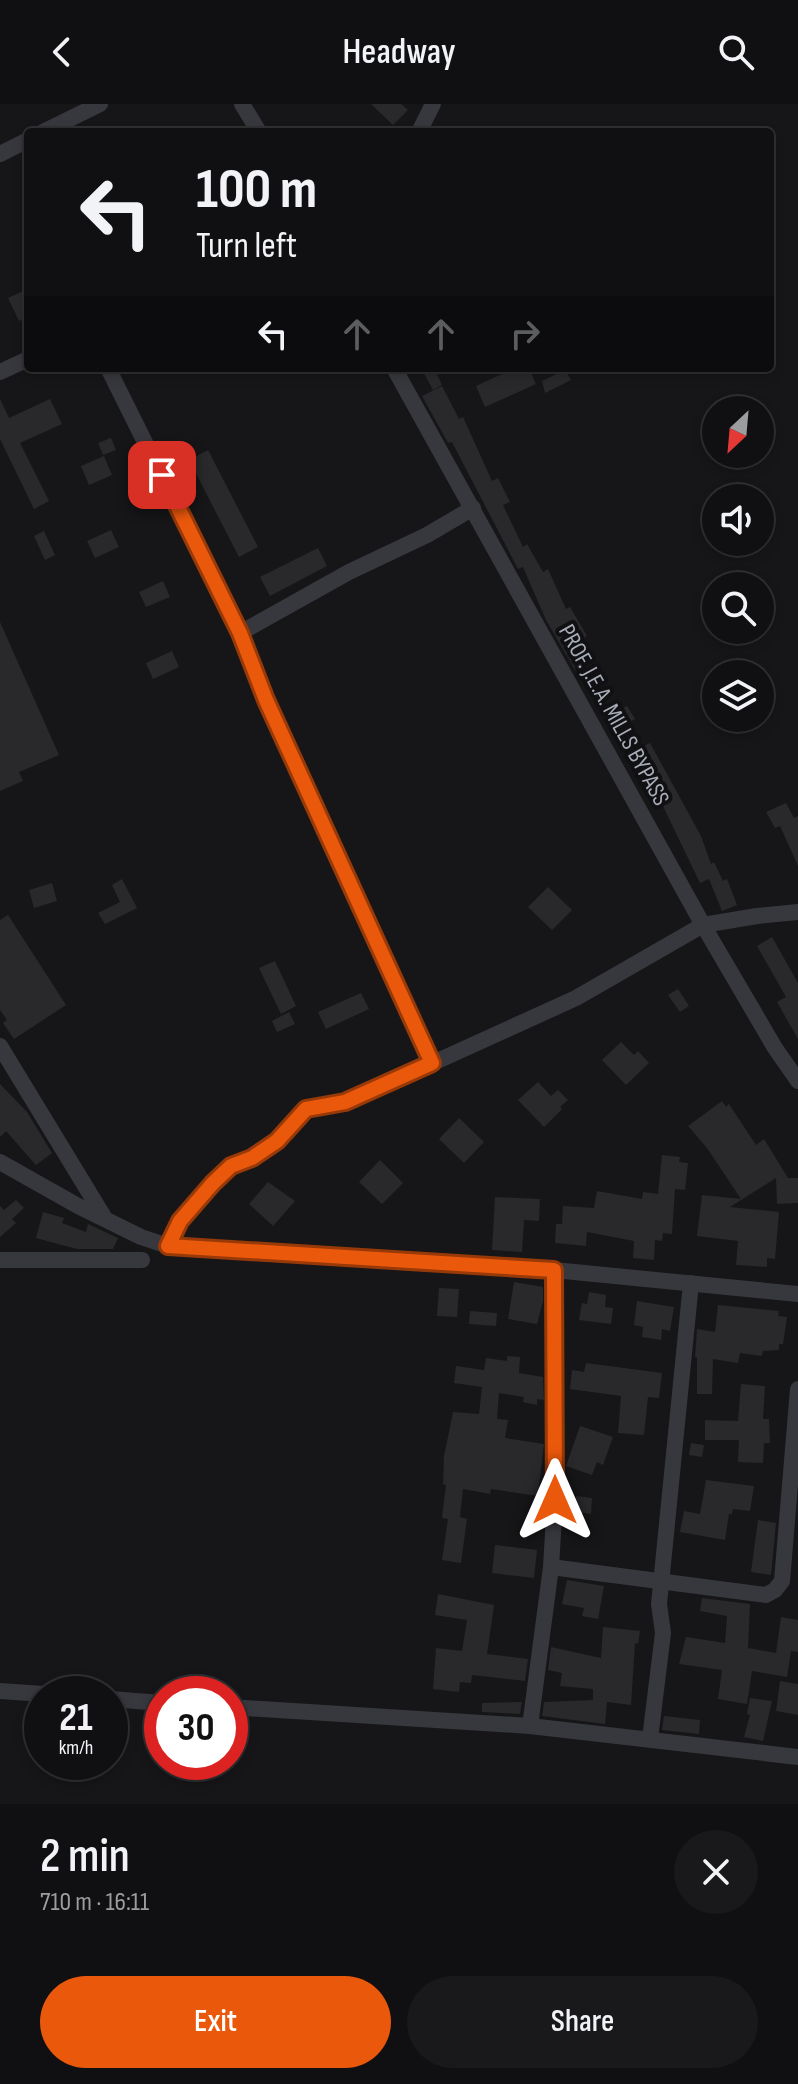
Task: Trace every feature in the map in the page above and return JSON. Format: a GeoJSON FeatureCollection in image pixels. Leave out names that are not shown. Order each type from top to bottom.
{"type":"FeatureCollection","features":[{"type":"Feature","properties":{"kind":"street"},"geometry":{"type":"LineString","coordinates":[[51,128],[100,104]]}},
{"type":"Feature","properties":{"kind":"street"},"geometry":{"type":"LineString","coordinates":[[242,104],[257,128]]}},
{"type":"Feature","properties":{"kind":"street"},"geometry":{"type":"LineString","coordinates":[[421,128],[433,104]]}},
{"type":"Feature","properties":{"kind":"street"},"geometry":{"type":"LineString","coordinates":[[0,154],[24,142]]}},
{"type":"Feature","properties":{"kind":"street"},"geometry":{"type":"LineString","coordinates":[[0,372],[24,361]]}},
{"type":"Feature","properties":{"kind":"street"},"geometry":{"type":"LineString","coordinates":[[110,372],[240,633],[266,700],[432,1063]]}},
{"type":"Feature","properties":{"kind":"street","name":"PROF. J.E.A. MILLS BYPASS"},"geometry":{"type":"LineString","coordinates":[[396,372],[703,925],[775,1048],[798,1081]]}},
{"type":"Feature","properties":{"kind":"street"},"geometry":{"type":"LineString","coordinates":[[240,633],[473,508]]}},
{"type":"Feature","properties":{"kind":"street"},"geometry":{"type":"LineString","coordinates":[[168,1246],[180,1221],[213,1183],[231,1166],[252,1158],[277,1141],[306,1109],[345,1102],[576,998],[703,925],[798,912]]}},
{"type":"Feature","properties":{"kind":"street"},"geometry":{"type":"LineString","coordinates":[[0,1046],[104,1217]]}},
{"type":"Feature","properties":{"kind":"street"},"geometry":{"type":"LineString","coordinates":[[0,1162],[141,1237],[168,1246],[554,1270],[798,1294]]}},
{"type":"Feature","properties":{"kind":"street"},"geometry":{"type":"LineString","coordinates":[[0,1260],[142,1260]]}},
{"type":"Feature","properties":{"kind":"street"},"geometry":{"type":"LineString","coordinates":[[530,1726],[551,1567],[555,1500],[554,1270]]}},
{"type":"Feature","properties":{"kind":"street"},"geometry":{"type":"LineString","coordinates":[[650,1739],[663,1633],[659,1604],[691,1283]]}},
{"type":"Feature","properties":{"kind":"street"},"geometry":{"type":"LineString","coordinates":[[551,1567],[766,1595],[775,1590],[782,1581],[798,1389]]}},
{"type":"Feature","properties":{"kind":"street"},"geometry":{"type":"LineString","coordinates":[[0,1691],[24,1693]]}},
{"type":"Feature","properties":{"kind":"street"},"geometry":{"type":"LineString","coordinates":[[248,1708],[530,1726],[798,1757]]}},
{"type":"Feature","properties":{"kind":"building"},"geometry":{"type":"Polygon","coordinates":[[[371,104],[401,104],[408,110],[393,125],[371,104]]]}},
{"type":"Feature","properties":{"kind":"building"},"geometry":{"type":"Polygon","coordinates":[[[23,291],[24,318],[19,321],[8,298],[23,291]]]}},
{"type":"Feature","properties":{"kind":"building"},"geometry":{"type":"Polygon","coordinates":[[[423,372],[436,372],[442,385],[433,390],[423,372]]]}},
{"type":"Feature","properties":{"kind":"building"},"geometry":{"type":"Polygon","coordinates":[[[506,372],[531,372],[536,384],[485,407],[476,386],[506,372]]]}},
{"type":"Feature","properties":{"kind":"building"},"geometry":{"type":"Polygon","coordinates":[[[561,372],[566,372],[571,380],[545,393],[542,381],[561,372]]]}},
{"type":"Feature","properties":{"kind":"building"},"geometry":{"type":"Polygon","coordinates":[[[442,386],[459,419],[463,417],[492,481],[498,478],[510,502],[503,505],[523,547],[527,544],[543,572],[548,569],[566,609],[570,607],[587,636],[583,639],[595,659],[575,670],[546,620],[523,567],[518,569],[452,442],[448,443],[422,396],[442,386]]]}},
{"type":"Feature","properties":{"kind":"building"},"geometry":{"type":"Polygon","coordinates":[[[0,399],[9,418],[50,399],[62,424],[20,443],[49,501],[34,509],[0,439],[0,399]]]}},
{"type":"Feature","properties":{"kind":"building"},"geometry":{"type":"Polygon","coordinates":[[[111,438],[116,450],[103,455],[98,443],[111,438]]]}},
{"type":"Feature","properties":{"kind":"building"},"geometry":{"type":"Polygon","coordinates":[[[208,450],[258,547],[239,557],[189,460],[208,450]]]}},
{"type":"Feature","properties":{"kind":"building"},"geometry":{"type":"Polygon","coordinates":[[[104,456],[112,475],[89,485],[81,466],[104,456]]]}},
{"type":"Feature","properties":{"kind":"building"},"geometry":{"type":"Polygon","coordinates":[[[111,530],[119,547],[95,558],[87,541],[111,530]]]}},
{"type":"Feature","properties":{"kind":"building"},"geometry":{"type":"Polygon","coordinates":[[[44,531],[55,555],[45,560],[34,536],[44,531]]]}},
{"type":"Feature","properties":{"kind":"building"},"geometry":{"type":"Polygon","coordinates":[[[318,548],[327,566],[270,596],[260,577],[318,548]]]}},
{"type":"Feature","properties":{"kind":"building"},"geometry":{"type":"Polygon","coordinates":[[[163,581],[170,597],[146,607],[139,592],[163,581]]]}},
{"type":"Feature","properties":{"kind":"building"},"geometry":{"type":"Polygon","coordinates":[[[0,622],[59,755],[19,772],[23,781],[0,791],[0,622]]]}},
{"type":"Feature","properties":{"kind":"building"},"geometry":{"type":"Polygon","coordinates":[[[172,651],[179,667],[153,679],[146,663],[172,651]]]}},
{"type":"Feature","properties":{"kind":"building"},"geometry":{"type":"Polygon","coordinates":[[[627,706],[635,719],[613,731],[605,718],[627,706]]]}},
{"type":"Feature","properties":{"kind":"building"},"geometry":{"type":"Polygon","coordinates":[[[650,743],[701,836],[711,864],[714,862],[723,881],[727,879],[737,905],[722,911],[709,879],[700,883],[636,750],[650,743]]]}},
{"type":"Feature","properties":{"kind":"building"},"geometry":{"type":"Polygon","coordinates":[[[786,803],[794,818],[798,816],[798,866],[780,826],[775,828],[766,812],[786,803]]]}},
{"type":"Feature","properties":{"kind":"building"},"geometry":{"type":"Polygon","coordinates":[[[122,879],[137,908],[105,924],[98,913],[120,902],[112,885],[122,879]]]}},
{"type":"Feature","properties":{"kind":"building"},"geometry":{"type":"Polygon","coordinates":[[[52,883],[57,901],[34,908],[29,890],[52,883]]]}},
{"type":"Feature","properties":{"kind":"building"},"geometry":{"type":"Polygon","coordinates":[[[548,887],[572,910],[552,930],[528,907],[548,887]]]}},
{"type":"Feature","properties":{"kind":"building"},"geometry":{"type":"Polygon","coordinates":[[[8,915],[66,1005],[14,1039],[3,1023],[7,1020],[0,1010],[0,920],[8,915]]]}},
{"type":"Feature","properties":{"kind":"building"},"geometry":{"type":"Polygon","coordinates":[[[772,937],[798,983],[798,1039],[777,1002],[786,997],[757,946],[772,937]]]}},
{"type":"Feature","properties":{"kind":"building"},"geometry":{"type":"Polygon","coordinates":[[[275,961],[296,1006],[281,1014],[259,968],[275,961]]]}},
{"type":"Feature","properties":{"kind":"building"},"geometry":{"type":"Polygon","coordinates":[[[678,989],[689,1006],[680,1012],[668,995],[678,989]]]}},
{"type":"Feature","properties":{"kind":"building"},"geometry":{"type":"Polygon","coordinates":[[[361,993],[369,1009],[326,1029],[318,1012],[361,993]]]}},
{"type":"Feature","properties":{"kind":"building"},"geometry":{"type":"Polygon","coordinates":[[[289,1012],[295,1024],[277,1032],[272,1021],[289,1012]]]}},
{"type":"Feature","properties":{"kind":"building"},"geometry":{"type":"Polygon","coordinates":[[[621,1042],[634,1055],[638,1051],[649,1063],[626,1085],[602,1060],[621,1042]]]}},
{"type":"Feature","properties":{"kind":"building"},"geometry":{"type":"Polygon","coordinates":[[[538,1082],[551,1096],[558,1090],[568,1100],[544,1127],[518,1100],[538,1082]]]}},
{"type":"Feature","properties":{"kind":"building"},"geometry":{"type":"Polygon","coordinates":[[[0,1084],[27,1112],[52,1153],[36,1165],[6,1131],[0,1137],[0,1084]]]}},
{"type":"Feature","properties":{"kind":"building"},"geometry":{"type":"Polygon","coordinates":[[[722,1101],[726,1107],[729,1104],[756,1145],[764,1139],[788,1178],[798,1178],[798,1203],[777,1204],[776,1178],[730,1207],[779,1212],[775,1259],[767,1258],[767,1267],[736,1265],[738,1241],[697,1236],[702,1195],[741,1199],[707,1148],[688,1126],[722,1101]]]}},
{"type":"Feature","properties":{"kind":"building"},"geometry":{"type":"Polygon","coordinates":[[[459,1118],[484,1142],[464,1163],[439,1139],[459,1118]]]}},
{"type":"Feature","properties":{"kind":"building"},"geometry":{"type":"Polygon","coordinates":[[[662,1155],[680,1157],[679,1162],[688,1163],[685,1190],[675,1189],[672,1234],[663,1233],[662,1241],[655,1240],[654,1260],[633,1258],[634,1241],[587,1232],[586,1246],[555,1243],[556,1224],[562,1224],[563,1206],[594,1208],[597,1191],[642,1199],[643,1192],[658,1194],[662,1155]]]}},
{"type":"Feature","properties":{"kind":"building"},"geometry":{"type":"Polygon","coordinates":[[[380,1160],[403,1183],[382,1204],[359,1182],[380,1160]]]}},
{"type":"Feature","properties":{"kind":"building"},"geometry":{"type":"Polygon","coordinates":[[[268,1182],[295,1201],[273,1226],[249,1204],[268,1182]]]}},
{"type":"Feature","properties":{"kind":"building"},"geometry":{"type":"Polygon","coordinates":[[[495,1197],[540,1199],[539,1221],[524,1220],[522,1252],[492,1250],[495,1197]]]}},
{"type":"Feature","properties":{"kind":"building"},"geometry":{"type":"Polygon","coordinates":[[[16,1200],[24,1208],[12,1219],[16,1223],[0,1237],[0,1206],[4,1210],[16,1200]]]}},
{"type":"Feature","properties":{"kind":"building"},"geometry":{"type":"Polygon","coordinates":[[[43,1212],[64,1218],[62,1223],[86,1232],[88,1224],[118,1238],[113,1249],[77,1249],[36,1238],[43,1212]]]}},
{"type":"Feature","properties":{"kind":"building"},"geometry":{"type":"Polygon","coordinates":[[[514,1282],[543,1287],[537,1324],[508,1319],[514,1282]]]}},
{"type":"Feature","properties":{"kind":"building"},"geometry":{"type":"Polygon","coordinates":[[[439,1288],[459,1289],[457,1317],[437,1316],[439,1288]]]}},
{"type":"Feature","properties":{"kind":"building"},"geometry":{"type":"Polygon","coordinates":[[[589,1292],[606,1295],[605,1307],[613,1308],[611,1324],[579,1320],[582,1303],[587,1304],[589,1292]]]}},
{"type":"Feature","properties":{"kind":"building"},"geometry":{"type":"Polygon","coordinates":[[[637,1301],[674,1307],[670,1331],[662,1329],[661,1340],[642,1337],[643,1327],[634,1325],[637,1301]]]}},
{"type":"Feature","properties":{"kind":"building"},"geometry":{"type":"Polygon","coordinates":[[[718,1305],[779,1311],[778,1316],[787,1317],[783,1344],[779,1344],[779,1350],[763,1351],[762,1356],[740,1353],[738,1363],[713,1359],[712,1394],[697,1394],[697,1329],[715,1332],[718,1305]]]}},
{"type":"Feature","properties":{"kind":"building"},"geometry":{"type":"Polygon","coordinates":[[[470,1311],[497,1313],[496,1326],[469,1324],[470,1311]]]}},
{"type":"Feature","properties":{"kind":"building"},"geometry":{"type":"Polygon","coordinates":[[[507,1356],[520,1357],[519,1373],[543,1377],[544,1400],[537,1399],[537,1405],[523,1402],[524,1397],[499,1393],[497,1419],[508,1420],[505,1438],[544,1444],[538,1496],[491,1489],[490,1494],[463,1489],[460,1517],[467,1519],[461,1563],[442,1560],[448,1519],[442,1518],[446,1485],[443,1484],[444,1456],[453,1412],[479,1414],[482,1387],[454,1383],[456,1366],[484,1370],[486,1358],[507,1361],[507,1356]]]}},
{"type":"Feature","properties":{"kind":"building"},"geometry":{"type":"Polygon","coordinates":[[[586,1363],[662,1373],[659,1398],[648,1397],[644,1435],[618,1433],[621,1396],[570,1389],[572,1370],[584,1372],[586,1363]]]}},
{"type":"Feature","properties":{"kind":"building"},"geometry":{"type":"Polygon","coordinates":[[[741,1384],[765,1386],[763,1419],[769,1419],[770,1443],[764,1443],[763,1463],[738,1462],[739,1440],[705,1440],[705,1420],[738,1421],[741,1384]]]}},
{"type":"Feature","properties":{"kind":"building"},"geometry":{"type":"Polygon","coordinates":[[[580,1426],[613,1437],[603,1465],[597,1462],[592,1475],[566,1466],[580,1426]]]}},
{"type":"Feature","properties":{"kind":"building"},"geometry":{"type":"Polygon","coordinates":[[[691,1443],[704,1445],[702,1457],[689,1455],[691,1443]]]}},
{"type":"Feature","properties":{"kind":"building"},"geometry":{"type":"Polygon","coordinates":[[[706,1480],[754,1486],[750,1511],[733,1509],[729,1514],[725,1540],[680,1532],[684,1511],[700,1514],[706,1480]]]}},
{"type":"Feature","properties":{"kind":"building"},"geometry":{"type":"Polygon","coordinates":[[[576,1496],[592,1498],[591,1514],[575,1512],[576,1496]]]}},
{"type":"Feature","properties":{"kind":"building"},"geometry":{"type":"Polygon","coordinates":[[[758,1520],[776,1523],[771,1575],[751,1572],[758,1520]]]}},
{"type":"Feature","properties":{"kind":"building"},"geometry":{"type":"Polygon","coordinates":[[[495,1545],[537,1550],[534,1578],[492,1573],[495,1545]]]}},
{"type":"Feature","properties":{"kind":"building"},"geometry":{"type":"Polygon","coordinates":[[[567,1580],[604,1586],[598,1619],[582,1616],[584,1608],[562,1604],[567,1580]]]}},
{"type":"Feature","properties":{"kind":"building"},"geometry":{"type":"Polygon","coordinates":[[[438,1594],[494,1605],[487,1654],[528,1659],[525,1681],[472,1675],[471,1683],[460,1682],[459,1692],[433,1689],[436,1648],[462,1651],[467,1620],[435,1615],[438,1594]]]}},
{"type":"Feature","properties":{"kind":"building"},"geometry":{"type":"Polygon","coordinates":[[[702,1598],[750,1604],[748,1648],[776,1653],[781,1617],[798,1620],[798,1652],[791,1651],[787,1677],[752,1671],[747,1704],[718,1699],[722,1670],[679,1664],[686,1637],[725,1643],[727,1616],[700,1611],[702,1598]]]}},
{"type":"Feature","properties":{"kind":"building"},"geometry":{"type":"Polygon","coordinates":[[[603,1627],[640,1631],[638,1644],[635,1643],[631,1705],[607,1702],[605,1724],[542,1716],[544,1702],[593,1700],[593,1689],[560,1686],[562,1673],[548,1670],[551,1647],[601,1658],[603,1627]]]}},
{"type":"Feature","properties":{"kind":"building"},"geometry":{"type":"Polygon","coordinates":[[[780,1681],[798,1684],[798,1715],[776,1711],[780,1681]]]}},
{"type":"Feature","properties":{"kind":"building"},"geometry":{"type":"Polygon","coordinates":[[[750,1698],[772,1701],[763,1741],[744,1737],[750,1715],[747,1714],[750,1698]]]}},
{"type":"Feature","properties":{"kind":"building"},"geometry":{"type":"Polygon","coordinates":[[[522,1702],[520,1714],[482,1712],[482,1703],[522,1702]]]}},
{"type":"Feature","properties":{"kind":"building"},"geometry":{"type":"Polygon","coordinates":[[[664,1716],[700,1720],[699,1734],[662,1730],[664,1716]]]}},
{"type":"Feature","properties":{"kind":"route"},"geometry":{"type":"LineString","coordinates":[[162,475],[240,633],[266,700],[432,1063],[345,1102],[306,1109],[277,1141],[252,1158],[231,1166],[213,1183],[180,1221],[168,1246],[554,1270],[555,1500]]}}]}
